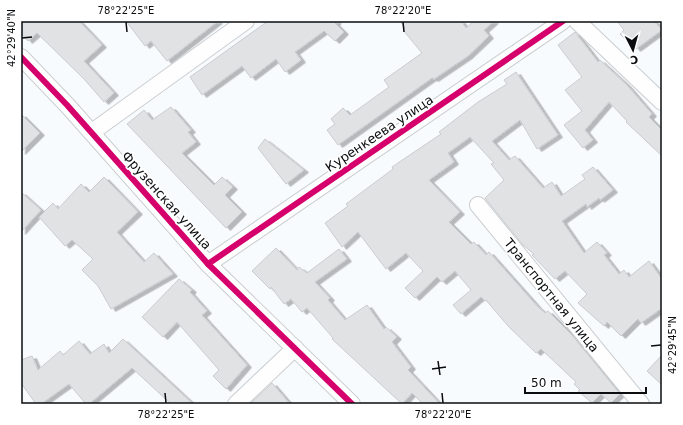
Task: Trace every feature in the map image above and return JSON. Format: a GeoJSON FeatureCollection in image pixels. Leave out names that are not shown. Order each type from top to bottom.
{"type":"FeatureCollection","features":[{"type":"Feature","properties":{"kind":"street"},"geometry":{"type":"LineString","coordinates":[[92,132],[246,21]]}},
{"type":"Feature","properties":{"kind":"street","name":"Куренкеева улица"},"geometry":{"type":"LineString","coordinates":[[208,264],[563,21]]}},
{"type":"Feature","properties":{"kind":"street"},"geometry":{"type":"LineString","coordinates":[[578,21],[662,102]]}},
{"type":"Feature","properties":{"kind":"street","name":"Фрузенская улица"},"geometry":{"type":"LineString","coordinates":[[21,57],[92,132],[208,264],[352,404]]}},
{"type":"Feature","properties":{"kind":"street","name":"Транспортная улица"},"geometry":{"type":"LineString","coordinates":[[478,205],[642,404]]}},
{"type":"Feature","properties":{"kind":"street"},"geometry":{"type":"LineString","coordinates":[[236,404],[295,348]]}},
{"type":"Feature","properties":{"kind":"building"},"geometry":{"type":"Polygon","coordinates":[[[25,21],[79,21],[102,45],[84,61],[114,93],[104,102],[84,79],[37,33],[28,41],[21,33],[21,25],[25,21]]]}},
{"type":"Feature","properties":{"kind":"building"},"geometry":{"type":"Polygon","coordinates":[[[126,21],[218,21],[167,61],[151,41],[145,46],[126,21]]]}},
{"type":"Feature","properties":{"kind":"building"},"geometry":{"type":"Polygon","coordinates":[[[268,21],[337,21],[335,23],[344,32],[335,41],[324,31],[295,52],[301,60],[285,72],[276,59],[251,78],[242,66],[202,95],[190,77],[268,21]]]}},
{"type":"Feature","properties":{"kind":"building"},"geometry":{"type":"Polygon","coordinates":[[[400,21],[461,21],[466,28],[474,21],[494,21],[484,30],[489,36],[468,56],[434,79],[432,78],[338,145],[327,130],[335,124],[331,119],[343,108],[350,115],[389,87],[384,80],[422,53],[403,30],[405,28],[400,21]]]}},
{"type":"Feature","properties":{"kind":"building"},"geometry":{"type":"Polygon","coordinates":[[[617,21],[654,21],[662,30],[636,49],[630,41],[629,43],[620,34],[624,30],[617,21]]]}},
{"type":"Feature","properties":{"kind":"building"},"geometry":{"type":"Polygon","coordinates":[[[575,32],[598,62],[600,60],[627,85],[652,114],[649,117],[662,130],[662,156],[626,122],[627,121],[609,102],[585,130],[593,140],[583,148],[564,125],[582,111],[565,90],[582,77],[558,45],[575,32]]]}},
{"type":"Feature","properties":{"kind":"building"},"geometry":{"type":"Polygon","coordinates":[[[516,72],[558,135],[537,149],[520,120],[492,141],[509,160],[515,156],[543,188],[552,182],[561,196],[585,179],[582,175],[593,167],[613,190],[600,200],[599,198],[587,207],[586,204],[562,221],[584,253],[597,242],[607,253],[604,255],[619,274],[624,270],[629,277],[649,261],[662,279],[662,308],[641,323],[638,319],[621,336],[607,322],[604,326],[578,303],[587,294],[565,271],[555,279],[532,255],[534,254],[523,245],[485,198],[504,180],[491,164],[494,163],[470,137],[448,153],[454,162],[429,180],[460,212],[449,222],[471,244],[474,242],[486,255],[489,252],[538,307],[545,313],[548,311],[572,335],[620,394],[611,403],[601,394],[592,403],[578,391],[580,390],[574,384],[576,382],[541,349],[536,353],[508,326],[486,300],[485,301],[481,297],[461,314],[453,305],[471,290],[455,271],[442,282],[437,277],[415,298],[405,288],[423,271],[406,253],[386,269],[358,232],[342,247],[325,223],[348,206],[346,204],[393,169],[392,167],[441,134],[439,132],[478,102],[507,84],[504,80],[516,72]]]}},
{"type":"Feature","properties":{"kind":"building"},"geometry":{"type":"Polygon","coordinates":[[[171,107],[191,130],[188,132],[196,142],[182,153],[214,185],[222,177],[233,187],[225,195],[242,212],[226,228],[127,124],[144,110],[152,120],[171,107]]]}},
{"type":"Feature","properties":{"kind":"building"},"geometry":{"type":"Polygon","coordinates":[[[21,114],[40,133],[21,152],[21,114]]]}},
{"type":"Feature","properties":{"kind":"building"},"geometry":{"type":"Polygon","coordinates":[[[265,139],[304,170],[286,184],[258,148],[265,139]]]}},
{"type":"Feature","properties":{"kind":"building"},"geometry":{"type":"Polygon","coordinates":[[[104,177],[138,212],[117,232],[144,262],[154,253],[173,274],[111,309],[98,286],[82,270],[93,259],[72,240],[65,246],[39,217],[53,203],[58,209],[81,184],[89,192],[104,177]]]}},
{"type":"Feature","properties":{"kind":"building"},"geometry":{"type":"Polygon","coordinates":[[[21,192],[41,210],[21,232],[21,192]]]}},
{"type":"Feature","properties":{"kind":"building"},"geometry":{"type":"Polygon","coordinates":[[[276,248],[297,270],[299,267],[307,273],[339,249],[347,259],[315,282],[330,298],[328,300],[345,320],[367,305],[384,329],[386,327],[397,337],[392,342],[411,367],[408,370],[440,404],[423,404],[412,393],[402,404],[332,339],[333,338],[307,308],[302,312],[291,299],[284,304],[271,287],[270,289],[252,271],[276,248]]]}},
{"type":"Feature","properties":{"kind":"building"},"geometry":{"type":"Polygon","coordinates":[[[179,279],[192,290],[190,292],[207,311],[202,315],[247,365],[226,389],[213,376],[219,370],[177,322],[163,337],[142,317],[179,279]]]}},
{"type":"Feature","properties":{"kind":"building"},"geometry":{"type":"Polygon","coordinates":[[[123,339],[193,404],[171,404],[132,368],[89,404],[86,404],[69,384],[41,404],[36,404],[21,383],[21,360],[32,356],[38,370],[60,351],[63,355],[79,341],[90,354],[104,344],[109,353],[123,339]]]}},
{"type":"Feature","properties":{"kind":"building"},"geometry":{"type":"Polygon","coordinates":[[[662,355],[662,385],[647,371],[662,355]]]}},
{"type":"Feature","properties":{"kind":"building"},"geometry":{"type":"Polygon","coordinates":[[[272,383],[290,404],[250,404],[272,383]]]}},
{"type":"Feature","properties":{"kind":"cycle path"},"geometry":{"type":"LineString","coordinates":[[208,264],[563,21]]}},
{"type":"Feature","properties":{"kind":"cycle path"},"geometry":{"type":"LineString","coordinates":[[21,57],[67,105],[208,264],[352,404]]}}]}
